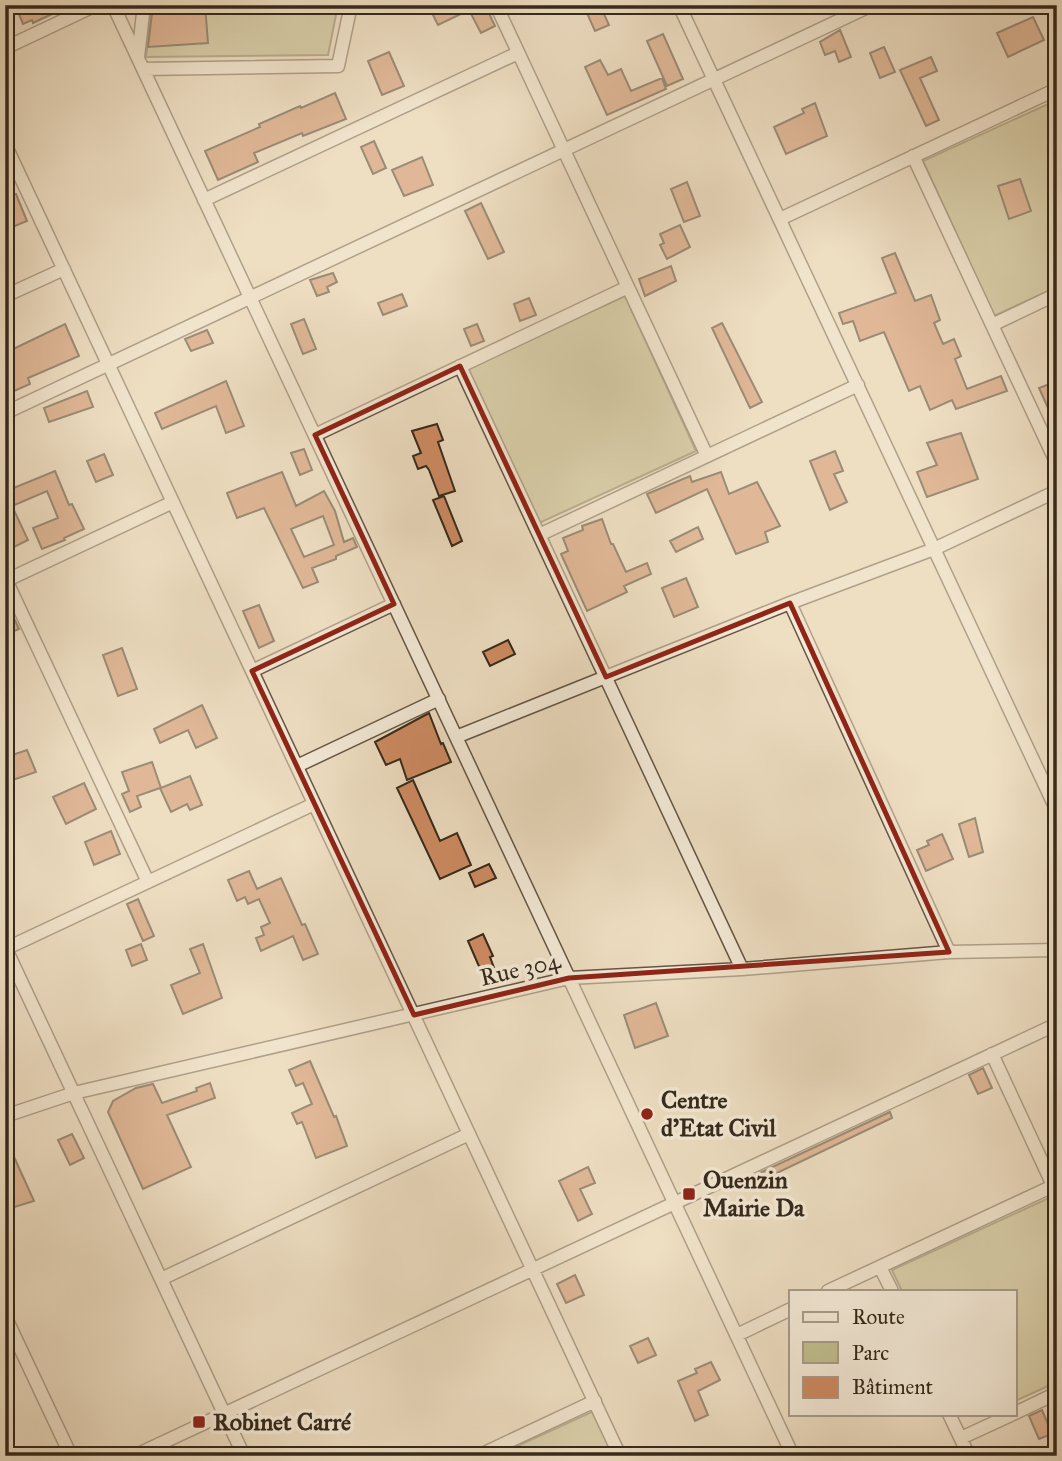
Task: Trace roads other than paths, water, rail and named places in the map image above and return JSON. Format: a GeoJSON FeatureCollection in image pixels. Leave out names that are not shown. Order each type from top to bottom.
{"type":"FeatureCollection","features":[{"type":"Feature","properties":{"kind":"street"},"geometry":{"type":"LineString","coordinates":[[5,48],[96,5]]}},
{"type":"Feature","properties":{"kind":"street"},"geometry":{"type":"LineString","coordinates":[[113,5],[793,1456]]}},
{"type":"Feature","properties":{"kind":"street"},"geometry":{"type":"LineString","coordinates":[[141,64],[144,5]]}},
{"type":"Feature","properties":{"kind":"street"},"geometry":{"type":"LineString","coordinates":[[141,64],[338,66],[351,5]]}},
{"type":"Feature","properties":{"kind":"street"},"geometry":{"type":"LineString","coordinates":[[496,5],[707,456]]}},
{"type":"Feature","properties":{"kind":"street"},"geometry":{"type":"LineString","coordinates":[[679,5],[1057,811]]}},
{"type":"Feature","properties":{"kind":"street"},"geometry":{"type":"LineString","coordinates":[[5,413],[872,5]]}},
{"type":"Feature","properties":{"kind":"street"},"geometry":{"type":"LineString","coordinates":[[1052,5],[1057,16]]}},
{"type":"Feature","properties":{"kind":"street"},"geometry":{"type":"LineString","coordinates":[[205,200],[518,53]]}},
{"type":"Feature","properties":{"kind":"street"},"geometry":{"type":"LineString","coordinates":[[780,219],[1057,89]]}},
{"type":"Feature","properties":{"kind":"street"},"geometry":{"type":"LineString","coordinates":[[5,144],[11,172],[64,269],[620,1456]]}},
{"type":"Feature","properties":{"kind":"street"},"geometry":{"type":"LineString","coordinates":[[913,156],[1057,464]]}},
{"type":"Feature","properties":{"kind":"street"},"geometry":{"type":"LineString","coordinates":[[5,296],[64,269]]}},
{"type":"Feature","properties":{"kind":"street"},"geometry":{"type":"LineString","coordinates":[[315,435],[628,287]]}},
{"type":"Feature","properties":{"kind":"street"},"geometry":{"type":"LineString","coordinates":[[992,325],[1057,295]]}},
{"type":"Feature","properties":{"kind":"street"},"geometry":{"type":"LineString","coordinates":[[460,366],[743,969]]}},
{"type":"Feature","properties":{"kind":"street"},"geometry":{"type":"LineString","coordinates":[[539,535],[858,385]]}},
{"type":"Feature","properties":{"kind":"street"},"geometry":{"type":"LineString","coordinates":[[456,737],[790,603],[934,549],[1057,491]]}},
{"type":"Feature","properties":{"kind":"street"},"geometry":{"type":"LineString","coordinates":[[148,882],[6,580],[173,502]]}},
{"type":"Feature","properties":{"kind":"street"},"geometry":{"type":"LineString","coordinates":[[790,603],[949,952]]}},
{"type":"Feature","properties":{"kind":"street"},"geometry":{"type":"LineString","coordinates":[[252,671],[394,604]]}},
{"type":"Feature","properties":{"kind":"street"},"geometry":{"type":"LineString","coordinates":[[296,766],[439,699]]}},
{"type":"Feature","properties":{"kind":"street"},"geometry":{"type":"LineString","coordinates":[[244,1456],[6,948],[314,804]]}},
{"type":"Feature","properties":{"kind":"street","name":"Rue 304"},"geometry":{"type":"LineString","coordinates":[[5,1116],[74,1093],[569,978],[743,969],[949,952],[1057,950]]}},
{"type":"Feature","properties":{"kind":"street"},"geometry":{"type":"LineString","coordinates":[[134,1456],[1057,1024]]}},
{"type":"Feature","properties":{"kind":"street"},"geometry":{"type":"LineString","coordinates":[[830,1290],[1055,1190],[992,1054]]}},
{"type":"Feature","properties":{"kind":"street"},"geometry":{"type":"LineString","coordinates":[[161,1279],[469,1134]]}},
{"type":"Feature","properties":{"kind":"street"},"geometry":{"type":"LineString","coordinates":[[880,1267],[892,1290]]}},
{"type":"Feature","properties":{"kind":"street"},"geometry":{"type":"LineString","coordinates":[[737,1335],[789,1310]]}},
{"type":"Feature","properties":{"kind":"street"},"geometry":{"type":"LineString","coordinates":[[5,1316],[71,1456]]}},
{"type":"Feature","properties":{"kind":"street"},"geometry":{"type":"LineString","coordinates":[[5,1351],[19,1345]]}},
{"type":"Feature","properties":{"kind":"street"},"geometry":{"type":"LineString","coordinates":[[1016,1412],[1057,1393]]}},
{"type":"Feature","properties":{"kind":"street"},"geometry":{"type":"LineString","coordinates":[[478,1456],[594,1401]]}},
{"type":"Feature","properties":{"kind":"street"},"geometry":{"type":"LineString","coordinates":[[950,1416],[969,1456]]}},
{"type":"Feature","properties":{"kind":"street"},"geometry":{"type":"LineString","coordinates":[[961,1438],[1008,1416]]}},
{"type":"Feature","properties":{"kind":"place","name":"Centre d'Etat Civil"},"geometry":{"type":"Point","coordinates":[647,1114]}},
{"type":"Feature","properties":{"kind":"place","name":"Ouenzin Mairie Da"},"geometry":{"type":"Point","coordinates":[689,1194]}},
{"type":"Feature","properties":{"kind":"place","name":"Robinet Carré"},"geometry":{"type":"Point","coordinates":[199,1422]}}]}
